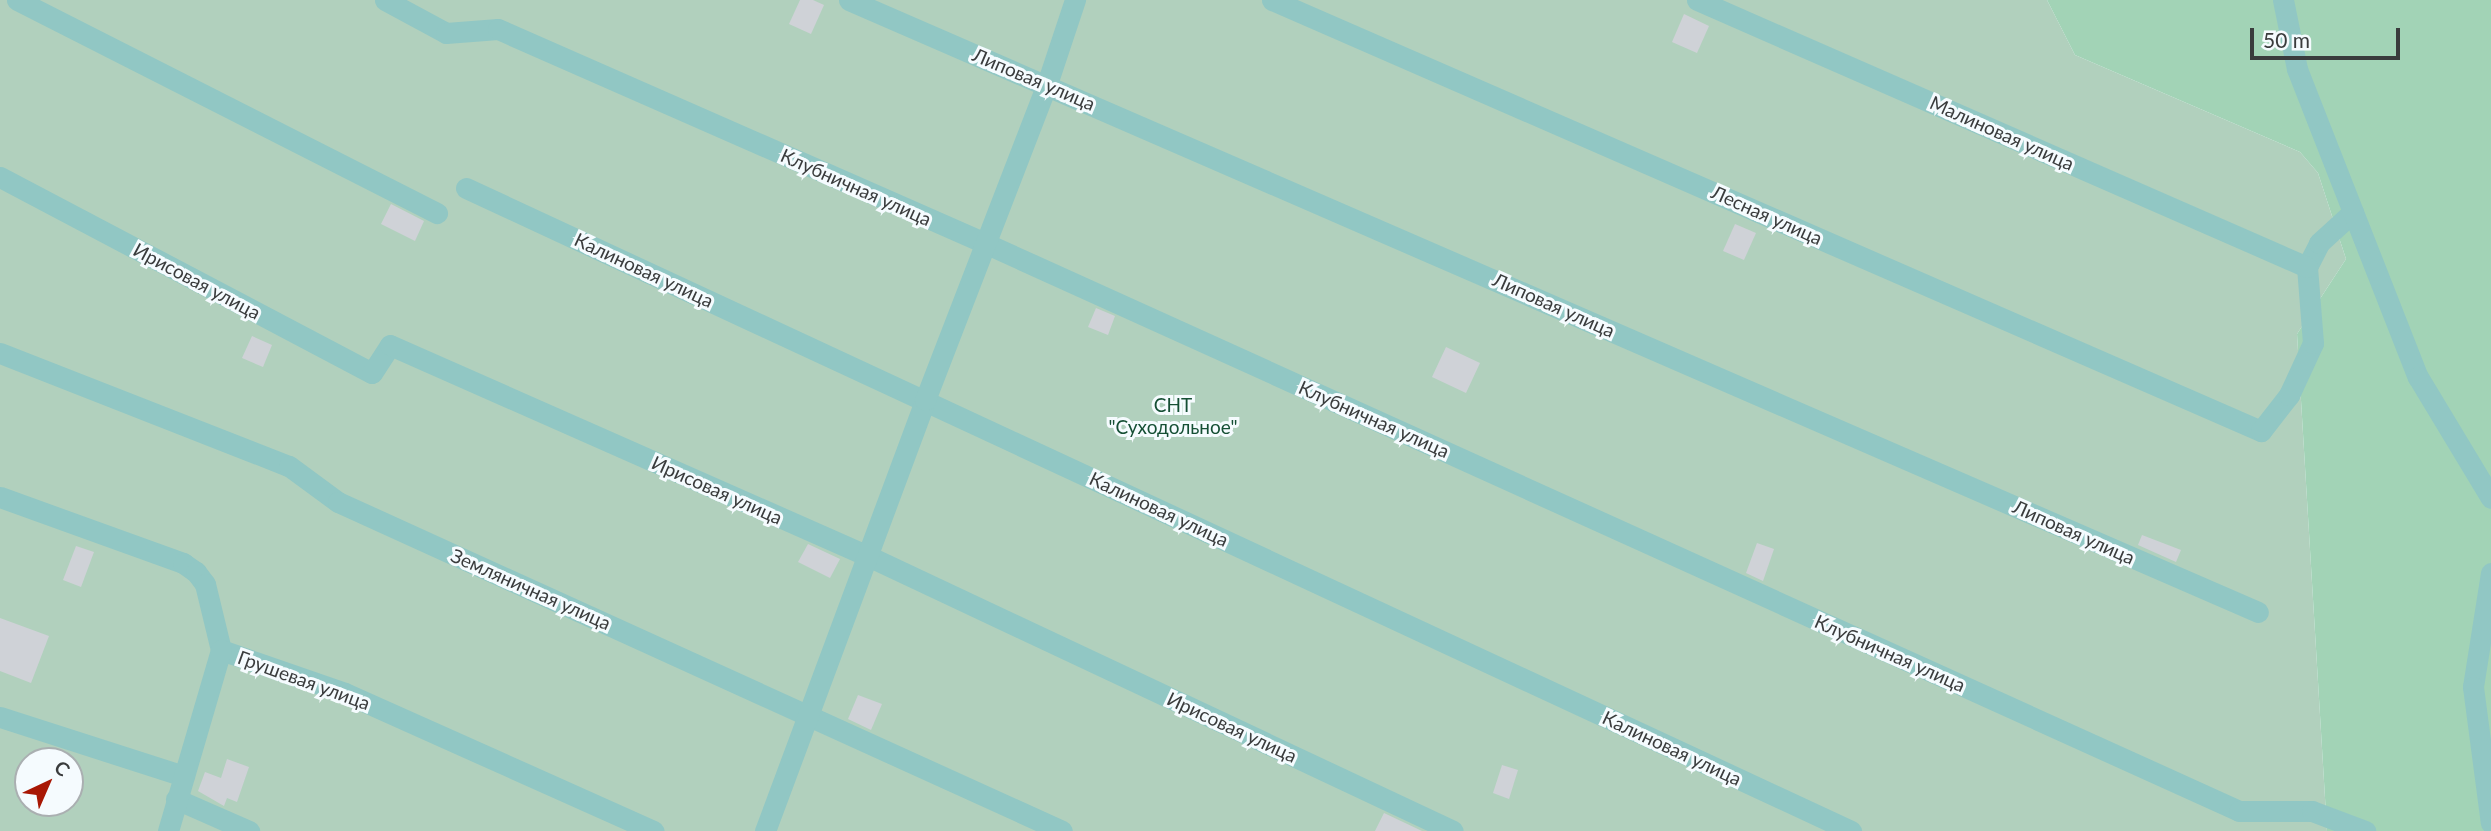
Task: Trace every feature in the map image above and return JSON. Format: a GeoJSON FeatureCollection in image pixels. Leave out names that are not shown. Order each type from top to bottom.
{"type":"FeatureCollection","features":[{"type":"Feature","properties":{"kind":"street"},"geometry":{"type":"LineString","coordinates":[[17,0],[437,213]]}},
{"type":"Feature","properties":{"kind":"street","name":"Клубничная улица"},"geometry":{"type":"LineString","coordinates":[[385,0],[446,33],[498,29],[987,244],[2239,811],[2312,811],[2365,831]]}},
{"type":"Feature","properties":{"kind":"street","name":"Липовая улица"},"geometry":{"type":"LineString","coordinates":[[849,0],[2258,612]]}},
{"type":"Feature","properties":{"kind":"street"},"geometry":{"type":"LineString","coordinates":[[765,831],[925,400],[1047,84],[1075,0]]}},
{"type":"Feature","properties":{"kind":"street","name":"Лесная улица"},"geometry":{"type":"LineString","coordinates":[[1272,0],[2262,431],[2289,395],[2313,342],[2307,267]]}},
{"type":"Feature","properties":{"kind":"street","name":"Малиновая улица"},"geometry":{"type":"LineString","coordinates":[[1697,0],[2307,267]]}},
{"type":"Feature","properties":{"kind":"street"},"geometry":{"type":"LineString","coordinates":[[2283,0],[2297,69],[2418,377],[2491,498]]}},
{"type":"Feature","properties":{"kind":"street","name":"Ирисовая улица"},"geometry":{"type":"LineString","coordinates":[[0,177],[372,373],[390,345],[868,556],[1453,831]]}},
{"type":"Feature","properties":{"kind":"street","name":"Калиновая улица"},"geometry":{"type":"LineString","coordinates":[[466,188],[1851,831]]}},
{"type":"Feature","properties":{"kind":"street"},"geometry":{"type":"LineString","coordinates":[[2307,267],[2319,243],[2353,212]]}},
{"type":"Feature","properties":{"kind":"street","name":"Земляничная улица"},"geometry":{"type":"LineString","coordinates":[[0,353],[289,466],[338,502],[810,714],[1062,831]]}},
{"type":"Feature","properties":{"kind":"street","name":"Грушевая улица"},"geometry":{"type":"LineString","coordinates":[[0,498],[183,564],[197,572],[205,584],[221,650],[345,693],[653,831]]}},
{"type":"Feature","properties":{"kind":"street"},"geometry":{"type":"LineString","coordinates":[[2491,573],[2473,687],[2491,823]]}},
{"type":"Feature","properties":{"kind":"street"},"geometry":{"type":"LineString","coordinates":[[168,831],[221,650]]}},
{"type":"Feature","properties":{"kind":"street"},"geometry":{"type":"LineString","coordinates":[[0,717],[184,776]]}},
{"type":"Feature","properties":{"kind":"street"},"geometry":{"type":"LineString","coordinates":[[176,799],[249,831]]}},
{"type":"Feature","properties":{"kind":"green space","name":"СНТ \"Суходольное\""},"geometry":{"type":"Polygon","coordinates":[[[0,0],[2047,0],[2075,55],[2300,152],[2318,173],[2346,259],[2297,334],[2327,831],[0,831],[0,0]]]}},
{"type":"Feature","properties":{"kind":"green space"},"geometry":{"type":"Polygon","coordinates":[[[2047,0],[2491,0],[2491,831],[2327,831],[2297,334],[2346,259],[2318,173],[2300,152],[2075,55],[2047,0]]]}},
{"type":"Feature","properties":{"kind":"building"},"geometry":{"type":"Polygon","coordinates":[[[800,0],[813,0],[824,5],[811,34],[789,24],[800,0]]]}},
{"type":"Feature","properties":{"kind":"building"},"geometry":{"type":"Polygon","coordinates":[[[1684,14],[1709,26],[1697,53],[1672,42],[1684,14]]]}},
{"type":"Feature","properties":{"kind":"building"},"geometry":{"type":"Polygon","coordinates":[[[391,204],[424,221],[415,241],[381,224],[391,204]]]}},
{"type":"Feature","properties":{"kind":"building"},"geometry":{"type":"Polygon","coordinates":[[[1735,224],[1756,233],[1744,260],[1723,251],[1735,224]]]}},
{"type":"Feature","properties":{"kind":"building"},"geometry":{"type":"Polygon","coordinates":[[[1096,308],[1115,316],[1108,335],[1088,327],[1096,308]]]}},
{"type":"Feature","properties":{"kind":"building"},"geometry":{"type":"Polygon","coordinates":[[[252,336],[272,345],[263,367],[242,358],[252,336]]]}},
{"type":"Feature","properties":{"kind":"building"},"geometry":{"type":"Polygon","coordinates":[[[1446,347],[1480,363],[1466,393],[1432,377],[1446,347]]]}},
{"type":"Feature","properties":{"kind":"building"},"geometry":{"type":"Polygon","coordinates":[[[2142,535],[2181,550],[2176,562],[2138,545],[2142,535]]]}},
{"type":"Feature","properties":{"kind":"building"},"geometry":{"type":"Polygon","coordinates":[[[1757,543],[1774,549],[1763,581],[1746,573],[1757,543]]]}},
{"type":"Feature","properties":{"kind":"building"},"geometry":{"type":"Polygon","coordinates":[[[808,544],[840,559],[830,578],[798,562],[808,544]]]}},
{"type":"Feature","properties":{"kind":"building"},"geometry":{"type":"Polygon","coordinates":[[[76,546],[94,552],[81,587],[63,580],[76,546]]]}},
{"type":"Feature","properties":{"kind":"building"},"geometry":{"type":"Polygon","coordinates":[[[0,618],[49,636],[31,683],[0,671],[0,618]]]}},
{"type":"Feature","properties":{"kind":"building"},"geometry":{"type":"Polygon","coordinates":[[[858,695],[882,704],[871,730],[848,719],[858,695]]]}},
{"type":"Feature","properties":{"kind":"building"},"geometry":{"type":"Polygon","coordinates":[[[227,759],[249,767],[237,802],[227,798],[224,806],[198,791],[205,772],[221,778],[227,759]]]}},
{"type":"Feature","properties":{"kind":"building"},"geometry":{"type":"Polygon","coordinates":[[[1502,765],[1518,770],[1509,799],[1493,793],[1502,765]]]}},
{"type":"Feature","properties":{"kind":"building"},"geometry":{"type":"Polygon","coordinates":[[[1384,813],[1422,831],[1375,831],[1384,813]]]}}]}
